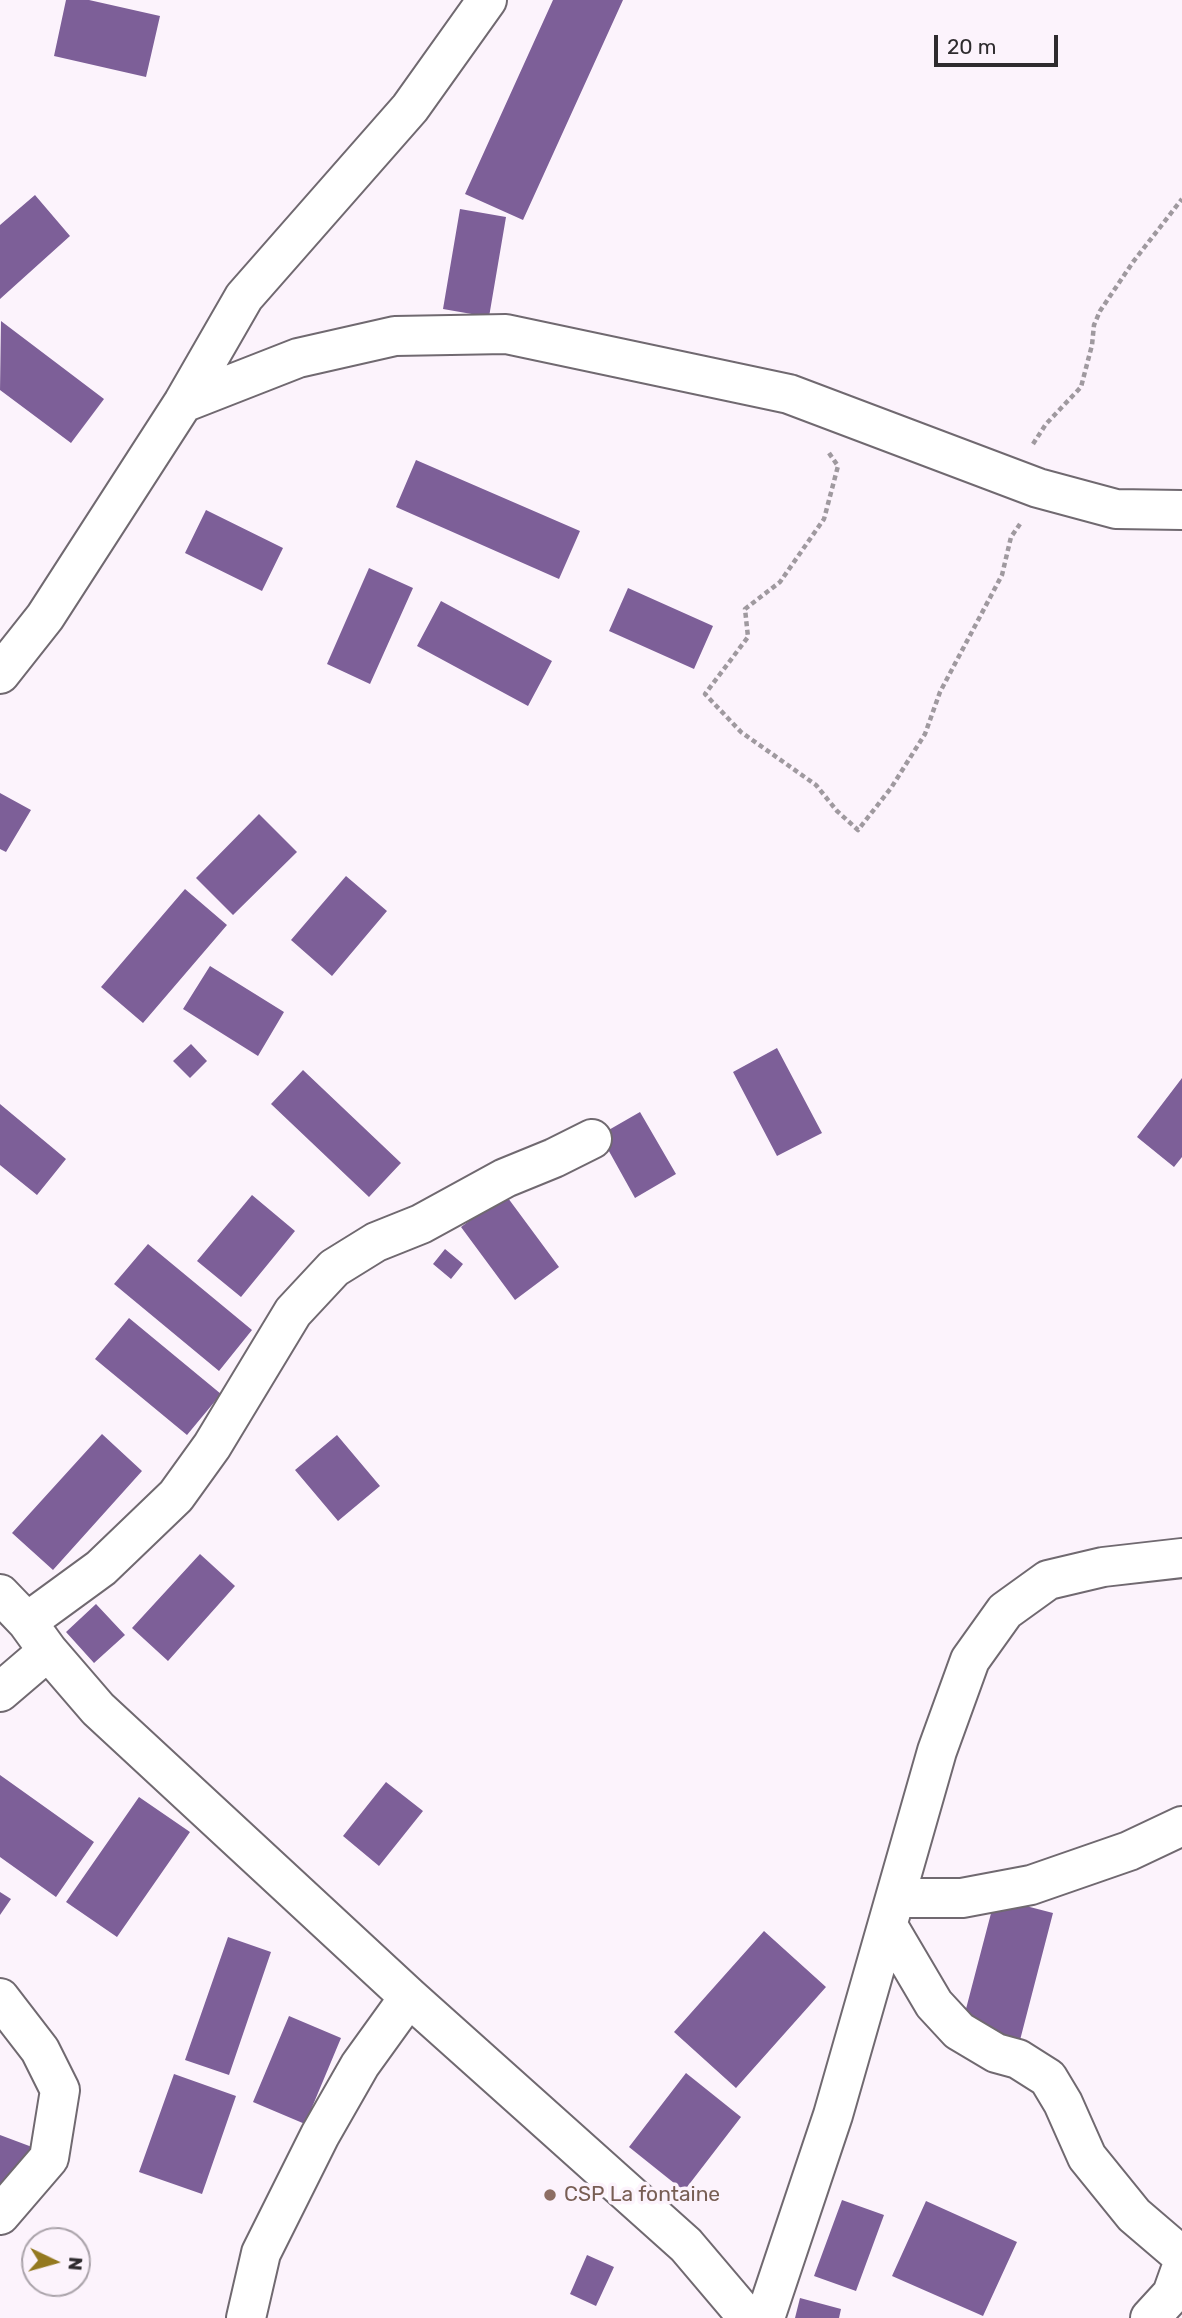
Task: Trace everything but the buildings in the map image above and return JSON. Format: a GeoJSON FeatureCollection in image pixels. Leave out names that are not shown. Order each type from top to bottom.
{"type":"FeatureCollection","features":[{"type":"Feature","properties":{"kind":"street"},"geometry":{"type":"LineString","coordinates":[[0,674],[45,617],[183,403],[244,298],[410,108],[487,0]]}},
{"type":"Feature","properties":{"kind":"street"},"geometry":{"type":"LineString","coordinates":[[183,403],[298,358],[395,336],[506,334],[789,394],[1038,488],[1116,509],[1182,510]]}},
{"type":"Feature","properties":{"kind":"street"},"geometry":{"type":"LineString","coordinates":[[0,1692],[38,1636],[101,1568],[176,1496],[212,1446],[293,1312],[334,1268],[376,1242],[421,1224],[505,1178],[592,1139]]}},
{"type":"Feature","properties":{"kind":"street"},"geometry":{"type":"LineString","coordinates":[[765,2318],[833,2115],[937,1751],[970,1660],[1005,1611],[1048,1580],[1103,1567],[1182,1558]]}},
{"type":"Feature","properties":{"kind":"street"},"geometry":{"type":"LineString","coordinates":[[0,1594],[98,1709],[409,1997],[686,2245],[748,2318]]}},
{"type":"Feature","properties":{"kind":"street"},"geometry":{"type":"LineString","coordinates":[[892,1912],[1031,1885],[1129,1852],[1182,1826]]}},
{"type":"Feature","properties":{"kind":"street"},"geometry":{"type":"LineString","coordinates":[[892,1912],[934,2004],[959,2031],[996,2053],[1018,2059],[1048,2078],[1063,2103],[1087,2157],[1134,2216],[1182,2256]]}},
{"type":"Feature","properties":{"kind":"street"},"geometry":{"type":"LineString","coordinates":[[246,2318],[261,2253],[320,2135],[360,2066],[409,1997]]}},
{"type":"Feature","properties":{"kind":"street"},"geometry":{"type":"LineString","coordinates":[[0,1998],[40,2050],[60,2090],[49,2158],[0,2215]]}},
{"type":"Feature","properties":{"kind":"path"},"geometry":{"type":"LineString","coordinates":[[824,446],[838,466],[824,519],[780,582],[745,609],[748,637],[705,694],[741,732],[816,785],[837,811],[858,830],[891,788],[925,734],[940,692],[1002,575],[1011,537],[1025,518],[1038,488],[1031,466],[1033,440],[1081,387],[1094,326],[1100,311],[1133,262],[1182,199]]}},
{"type":"Feature","properties":{"kind":"place","name":"CSP La fontaine"},"geometry":{"type":"Point","coordinates":[550,2195]}}]}
